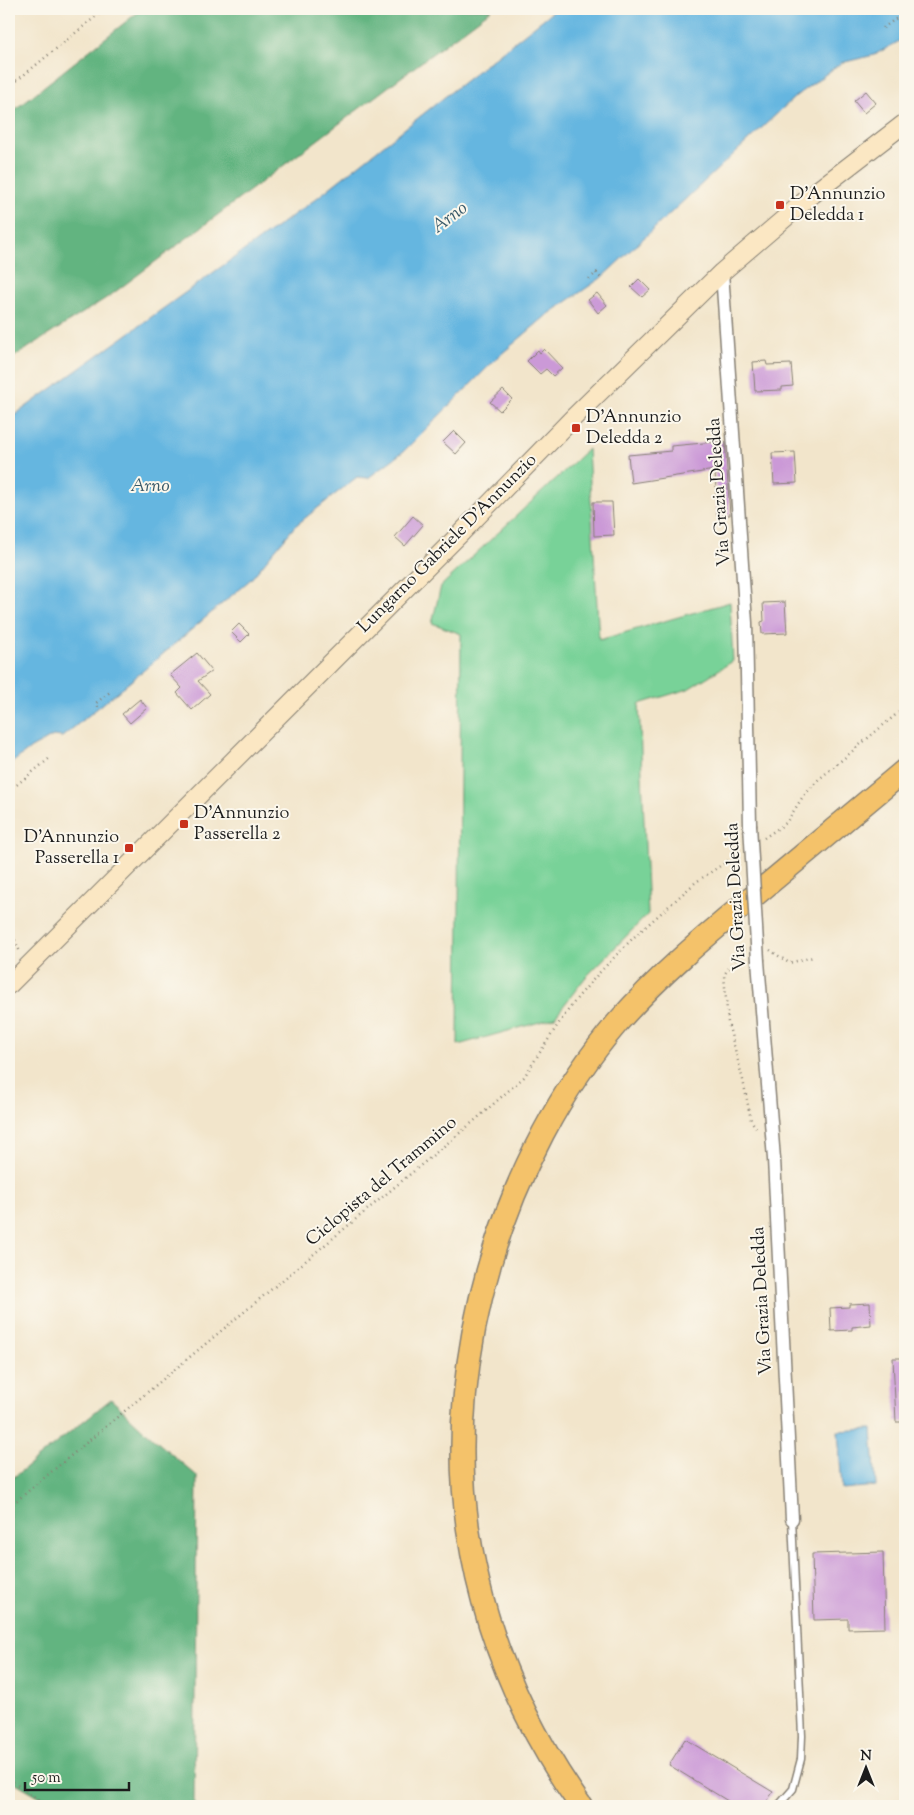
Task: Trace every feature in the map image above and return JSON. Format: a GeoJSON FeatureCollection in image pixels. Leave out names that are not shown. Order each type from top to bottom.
{"type":"FeatureCollection","features":[{"type":"Feature","properties":{"kind":"highway"},"geometry":{"type":"LineString","coordinates":[[581,1806],[562,1780],[522,1710],[497,1647],[481,1592],[468,1529],[463,1463],[468,1375],[476,1317],[494,1249],[505,1215],[540,1139],[565,1096],[618,1022],[668,970],[905,770]]}},
{"type":"Feature","properties":{"kind":"main road","name":"Lungarno Gabriele D'Annunzio"},"geometry":{"type":"LineString","coordinates":[[9,985],[573,418],[722,272],[814,194],[905,123]]}},
{"type":"Feature","properties":{"kind":"street","name":"Via Grazia Deledda"},"geometry":{"type":"LineString","coordinates":[[722,272],[746,622],[750,825],[758,961],[774,1159],[792,1519]]}},
{"type":"Feature","properties":{"kind":"lane"},"geometry":{"type":"LineString","coordinates":[[778,1806],[793,1790],[802,1760],[792,1519]]}},
{"type":"Feature","properties":{"kind":"path"},"geometry":{"type":"LineString","coordinates":[[9,87],[104,9]]}},
{"type":"Feature","properties":{"kind":"path"},"geometry":{"type":"LineString","coordinates":[[882,28],[905,12]]}},
{"type":"Feature","properties":{"kind":"path"},"geometry":{"type":"LineString","coordinates":[[589,279],[600,270]]}},
{"type":"Feature","properties":{"kind":"path"},"geometry":{"type":"LineString","coordinates":[[596,273],[601,278]]}},
{"type":"Feature","properties":{"kind":"path"},"geometry":{"type":"LineString","coordinates":[[98,707],[96,703],[110,692]]}},
{"type":"Feature","properties":{"kind":"path"},"geometry":{"type":"LineString","coordinates":[[760,840],[782,826],[802,798],[818,780],[905,707]]}},
{"type":"Feature","properties":{"kind":"path"},"geometry":{"type":"LineString","coordinates":[[9,791],[50,758]]}},
{"type":"Feature","properties":{"kind":"path","name":"Ciclopista del Trammino"},"geometry":{"type":"LineString","coordinates":[[9,1507],[466,1128],[524,1077],[559,1023],[599,973],[634,937],[696,882],[743,850]]}},
{"type":"Feature","properties":{"kind":"path"},"geometry":{"type":"LineString","coordinates":[[9,926],[27,967]]}},
{"type":"Feature","properties":{"kind":"path"},"geometry":{"type":"LineString","coordinates":[[9,1779],[48,1806]]}},
{"type":"Feature","properties":{"kind":"green space"},"geometry":{"type":"Polygon","coordinates":[[[142,9],[492,9],[111,295],[9,360],[9,114],[142,9]]]}},
{"type":"Feature","properties":{"kind":"green space"},"geometry":{"type":"Polygon","coordinates":[[[588,449],[599,640],[730,602],[733,661],[688,689],[639,704],[648,914],[585,978],[554,1018],[458,1045],[461,634],[432,623],[441,586],[588,449]]]}},
{"type":"Feature","properties":{"kind":"green space"},"geometry":{"type":"Polygon","coordinates":[[[111,1399],[197,1476],[194,1806],[56,1806],[9,1779],[9,1481],[111,1399]]]}},
{"type":"Feature","properties":{"kind":"water","name":"Arno"},"geometry":{"type":"Polygon","coordinates":[[[556,9],[905,9],[905,38],[874,55],[841,63],[797,95],[601,278],[546,316],[499,356],[404,451],[368,478],[357,477],[295,526],[251,579],[62,737],[53,736],[31,748],[9,765],[9,419],[313,201],[556,9]]]}},
{"type":"Feature","properties":{"kind":"water"},"geometry":{"type":"Polygon","coordinates":[[[872,1429],[876,1486],[842,1489],[838,1431],[872,1429]]]}},
{"type":"Feature","properties":{"kind":"building"},"geometry":{"type":"Polygon","coordinates":[[[866,91],[876,103],[864,113],[854,101],[866,91]]]}},
{"type":"Feature","properties":{"kind":"building"},"geometry":{"type":"Polygon","coordinates":[[[639,279],[650,290],[642,297],[631,287],[639,279]]]}},
{"type":"Feature","properties":{"kind":"building"},"geometry":{"type":"Polygon","coordinates":[[[597,293],[607,305],[598,313],[588,300],[597,293]]]}},
{"type":"Feature","properties":{"kind":"building"},"geometry":{"type":"Polygon","coordinates":[[[544,349],[562,368],[553,376],[546,369],[540,374],[527,361],[538,350],[540,353],[544,349]]]}},
{"type":"Feature","properties":{"kind":"building"},"geometry":{"type":"Polygon","coordinates":[[[766,361],[767,365],[791,364],[793,386],[782,387],[782,390],[755,391],[753,362],[766,361]]]}},
{"type":"Feature","properties":{"kind":"building"},"geometry":{"type":"Polygon","coordinates":[[[503,390],[512,399],[500,411],[490,402],[503,390]]]}},
{"type":"Feature","properties":{"kind":"building"},"geometry":{"type":"Polygon","coordinates":[[[454,431],[466,443],[456,454],[443,442],[454,431]]]}},
{"type":"Feature","properties":{"kind":"building"},"geometry":{"type":"Polygon","coordinates":[[[725,441],[730,515],[717,515],[715,470],[631,483],[628,455],[671,451],[671,446],[725,441]]]}},
{"type":"Feature","properties":{"kind":"building"},"geometry":{"type":"Polygon","coordinates":[[[795,452],[797,483],[774,484],[772,453],[795,452]]]}},
{"type":"Feature","properties":{"kind":"building"},"geometry":{"type":"Polygon","coordinates":[[[593,502],[612,502],[614,535],[594,536],[593,502]]]}},
{"type":"Feature","properties":{"kind":"building"},"geometry":{"type":"Polygon","coordinates":[[[413,516],[423,525],[405,546],[395,537],[413,516]]]}},
{"type":"Feature","properties":{"kind":"building"},"geometry":{"type":"Polygon","coordinates":[[[785,602],[787,633],[762,634],[761,622],[764,621],[763,603],[785,602]]]}},
{"type":"Feature","properties":{"kind":"building"},"geometry":{"type":"Polygon","coordinates":[[[239,624],[249,634],[241,642],[231,632],[239,624]]]}},
{"type":"Feature","properties":{"kind":"building"},"geometry":{"type":"Polygon","coordinates":[[[197,653],[212,671],[198,681],[210,694],[192,710],[177,693],[182,688],[170,675],[197,653]]]}},
{"type":"Feature","properties":{"kind":"building"},"geometry":{"type":"Polygon","coordinates":[[[140,699],[147,708],[130,723],[122,714],[140,699]]]}},
{"type":"Feature","properties":{"kind":"building"},"geometry":{"type":"Polygon","coordinates":[[[870,1303],[871,1325],[852,1327],[852,1330],[831,1331],[830,1308],[849,1307],[849,1304],[870,1303]]]}},
{"type":"Feature","properties":{"kind":"building"},"geometry":{"type":"Polygon","coordinates":[[[893,1358],[905,1358],[905,1422],[896,1422],[893,1358]]]}},
{"type":"Feature","properties":{"kind":"building"},"geometry":{"type":"Polygon","coordinates":[[[883,1552],[885,1628],[848,1629],[848,1619],[814,1620],[812,1554],[883,1552]]]}},
{"type":"Feature","properties":{"kind":"building"},"geometry":{"type":"Polygon","coordinates":[[[685,1739],[773,1792],[764,1806],[736,1806],[669,1765],[685,1739]]]}},
{"type":"Feature","properties":{"kind":"place","name":"D'Annunzio Deledda 1"},"geometry":{"type":"Point","coordinates":[780,205]}},
{"type":"Feature","properties":{"kind":"place","name":"D'Annunzio Deledda 2"},"geometry":{"type":"Point","coordinates":[576,428]}},
{"type":"Feature","properties":{"kind":"place","name":"D'Annunzio Passerella 2"},"geometry":{"type":"Point","coordinates":[184,824]}},
{"type":"Feature","properties":{"kind":"place","name":"D'Annunzio Passerella 1"},"geometry":{"type":"Point","coordinates":[129,848]}}]}
